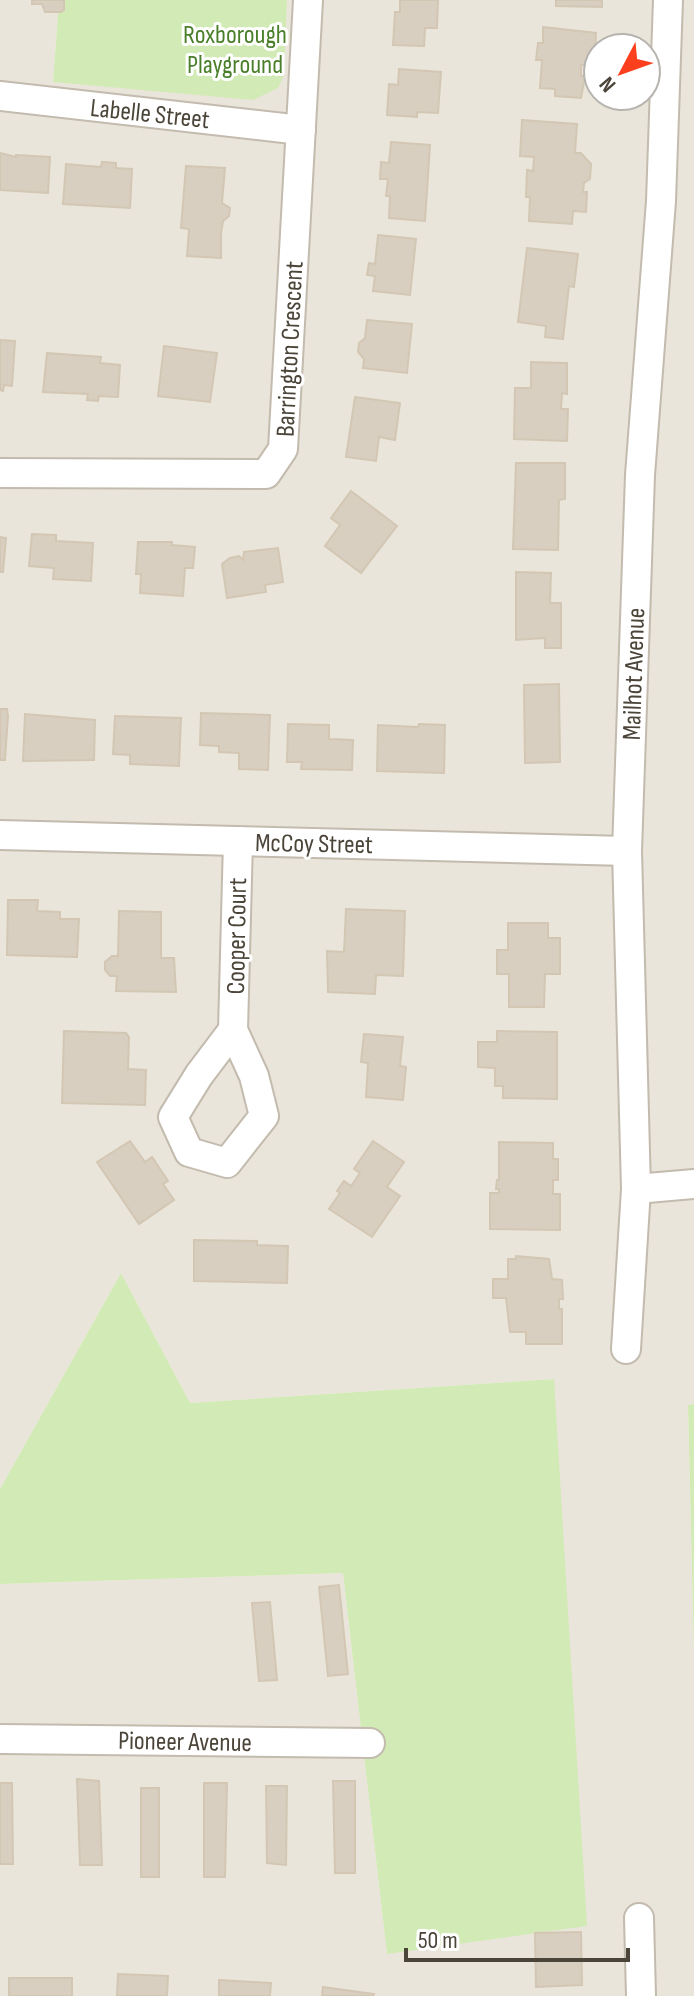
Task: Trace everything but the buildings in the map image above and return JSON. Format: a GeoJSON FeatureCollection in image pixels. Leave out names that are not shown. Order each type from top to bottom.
{"type":"FeatureCollection","features":[{"type":"Feature","properties":{"kind":"street","name":"Barrington Crescent"},"geometry":{"type":"LineString","coordinates":[[0,473],[266,474],[283,449],[308,0]]}},
{"type":"Feature","properties":{"kind":"street","name":"Mailhot Avenue"},"geometry":{"type":"LineString","coordinates":[[626,1349],[636,1189],[627,851],[640,475],[661,201],[668,0]]}},
{"type":"Feature","properties":{"kind":"street","name":"Labelle Street"},"geometry":{"type":"LineString","coordinates":[[0,96],[301,130]]}},
{"type":"Feature","properties":{"kind":"street","name":"McCoy Street"},"geometry":{"type":"LineString","coordinates":[[0,835],[627,851]]}},
{"type":"Feature","properties":{"kind":"street","name":"Cooper Court"},"geometry":{"type":"LineString","coordinates":[[233,1030],[238,841]]}},
{"type":"Feature","properties":{"kind":"street"},"geometry":{"type":"LineString","coordinates":[[636,1189],[694,1184]]}},
{"type":"Feature","properties":{"kind":"street","name":"Pioneer Avenue"},"geometry":{"type":"LineString","coordinates":[[0,1739],[370,1743]]}},
{"type":"Feature","properties":{"kind":"street"},"geometry":{"type":"LineString","coordinates":[[639,1918],[641,1996]]}},
{"type":"Feature","properties":{"kind":"shaded area"},"geometry":{"type":"Polygon","coordinates":[[[0,0],[59,0],[53,81],[284,75],[287,0],[694,0],[694,1404],[688,1405],[694,1653],[694,1996],[0,1996],[0,1584],[343,1573],[387,1953],[554,1379],[190,1403],[121,1273],[0,1489],[0,0]]]}},
{"type":"Feature","properties":{"kind":"green space","name":"Roxborough Playground"},"geometry":{"type":"Polygon","coordinates":[[[59,0],[287,0],[284,75],[278,88],[253,100],[53,82],[59,0]]]}},
{"type":"Feature","properties":{"kind":"green space"},"geometry":{"type":"Polygon","coordinates":[[[121,1273],[190,1403],[554,1379],[587,1926],[387,1954],[343,1573],[0,1584],[0,1489],[121,1273]]]}},
{"type":"Feature","properties":{"kind":"green space"},"geometry":{"type":"Polygon","coordinates":[[[694,1404],[694,1653],[688,1405],[694,1404]]]}}]}
